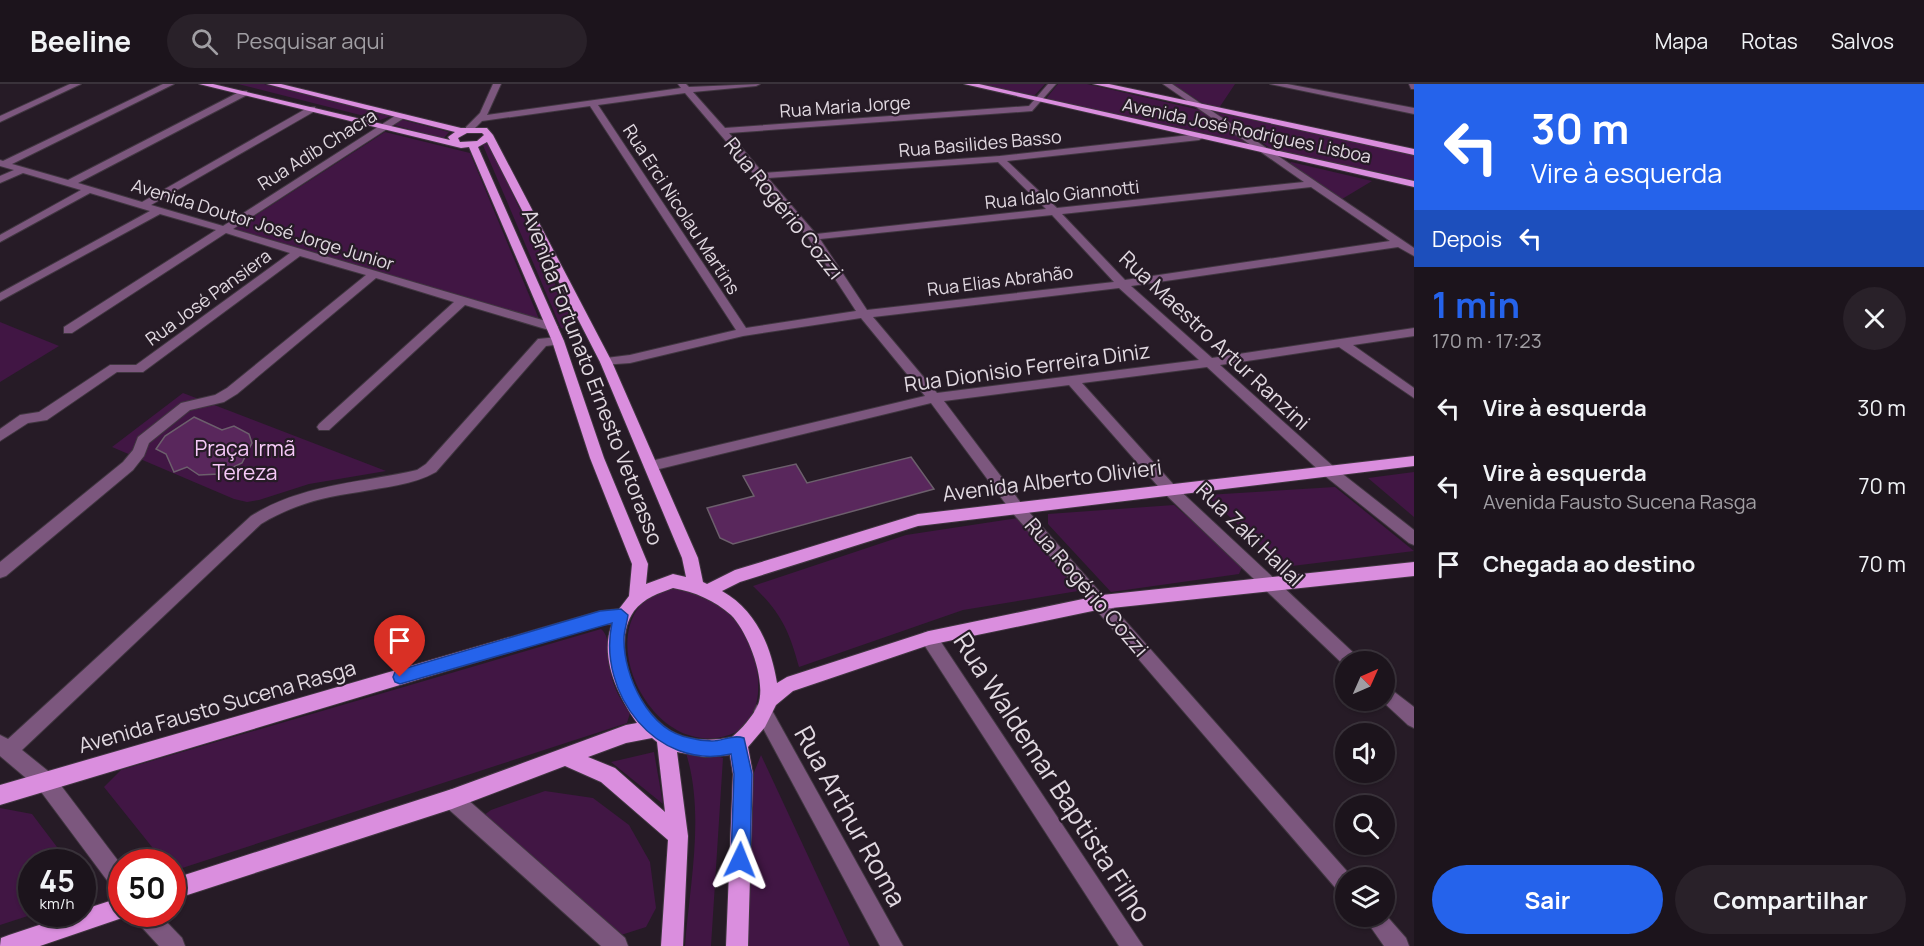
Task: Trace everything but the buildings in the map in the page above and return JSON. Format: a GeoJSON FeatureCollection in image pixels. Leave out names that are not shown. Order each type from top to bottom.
{"type":"FeatureCollection","features":[{"type":"Feature","properties":{"kind":"main road"},"geometry":{"type":"LineString","coordinates":[[203,84],[226,86],[244,93],[456,143],[473,145],[488,135]]}},
{"type":"Feature","properties":{"kind":"main road"},"geometry":{"type":"LineString","coordinates":[[271,84],[488,135]]}},
{"type":"Feature","properties":{"kind":"main road","name":"Avenida José Rodrigues Lisboa"},"geometry":{"type":"LineString","coordinates":[[968,84],[1414,184]]}},
{"type":"Feature","properties":{"kind":"main road","name":"Avenida José Rodrigues Lisboa"},"geometry":{"type":"LineString","coordinates":[[1097,84],[1185,100],[1202,107],[1414,152]]}},
{"type":"Feature","properties":{"kind":"main road"},"geometry":{"type":"LineString","coordinates":[[456,143],[453,137],[465,130]]}},
{"type":"Feature","properties":{"kind":"main road","name":"Avenida Fortunato Ernesto Vetorasso"},"geometry":{"type":"LineString","coordinates":[[488,135],[606,362],[701,588]]}},
{"type":"Feature","properties":{"kind":"main road","name":"Avenida Fortunato Ernesto Vetorasso"},"geometry":{"type":"LineString","coordinates":[[473,145],[558,340],[597,458],[640,564],[637,596]]}},
{"type":"Feature","properties":{"kind":"main road","name":"Avenida Alberto Olivieri"},"geometry":{"type":"LineString","coordinates":[[701,588],[918,520],[1414,461]]}},
{"type":"Feature","properties":{"kind":"main road"},"geometry":{"type":"LineString","coordinates":[[766,706],[760,647],[744,618],[722,599],[701,588],[673,581],[654,584],[637,596],[621,615],[616,638],[620,673],[639,713],[661,734],[688,746],[714,749],[738,744],[758,722],[766,706],[787,686],[929,638],[1102,602],[1414,569]]}},
{"type":"Feature","properties":{"kind":"main road","name":"Avenida Fausto Sucena Rasga"},"geometry":{"type":"LineString","coordinates":[[0,795],[600,618],[621,615]]}},
{"type":"Feature","properties":{"kind":"main road"},"geometry":{"type":"LineString","coordinates":[[186,885],[452,799],[626,734],[661,734]]}},
{"type":"Feature","properties":{"kind":"main road"},"geometry":{"type":"LineString","coordinates":[[661,734],[678,836],[672,946]]}},
{"type":"Feature","properties":{"kind":"main road"},"geometry":{"type":"LineString","coordinates":[[737,946],[743,774],[738,744]]}},
{"type":"Feature","properties":{"kind":"main road"},"geometry":{"type":"LineString","coordinates":[[566,757],[608,775],[678,836]]}},
{"type":"Feature","properties":{"kind":"main road"},"geometry":{"type":"LineString","coordinates":[[9,946],[108,912]]}},
{"type":"Feature","properties":{"kind":"street"},"geometry":{"type":"LineString","coordinates":[[0,119],[77,84]]}},
{"type":"Feature","properties":{"kind":"street"},"geometry":{"type":"LineString","coordinates":[[2,164],[170,84]]}},
{"type":"Feature","properties":{"kind":"street"},"geometry":{"type":"LineString","coordinates":[[483,118],[497,84]]}},
{"type":"Feature","properties":{"kind":"street"},"geometry":{"type":"LineString","coordinates":[[465,130],[483,118],[593,104],[684,87],[756,84]]}},
{"type":"Feature","properties":{"kind":"street"},"geometry":{"type":"LineString","coordinates":[[1038,100],[1052,84]]}},
{"type":"Feature","properties":{"kind":"street"},"geometry":{"type":"LineString","coordinates":[[1167,84],[1185,100]]}},
{"type":"Feature","properties":{"kind":"street"},"geometry":{"type":"LineString","coordinates":[[1280,85],[1414,111]]}},
{"type":"Feature","properties":{"kind":"street","name":"Rua Rogério Cozzi"},"geometry":{"type":"LineString","coordinates":[[684,87],[813,237],[864,314],[934,399],[1017,507],[1335,872]]}},
{"type":"Feature","properties":{"kind":"street"},"geometry":{"type":"LineString","coordinates":[[68,184],[244,93]]}},
{"type":"Feature","properties":{"kind":"street","name":"Rua Maria Jorge"},"geometry":{"type":"LineString","coordinates":[[723,131],[1032,108],[1038,100]]}},
{"type":"Feature","properties":{"kind":"street","name":"Rua Erci Nicolau Martins"},"geometry":{"type":"LineString","coordinates":[[593,104],[743,332]]}},
{"type":"Feature","properties":{"kind":"street"},"geometry":{"type":"LineString","coordinates":[[1202,107],[1414,253]]}},
{"type":"Feature","properties":{"kind":"street"},"geometry":{"type":"LineString","coordinates":[[142,206],[312,109]]}},
{"type":"Feature","properties":{"kind":"street","name":"Rua Adib Chacra"},"geometry":{"type":"LineString","coordinates":[[68,330],[400,116]]}},
{"type":"Feature","properties":{"kind":"street","name":"Avenida Fortunato Ernesto Vetorasso"},"geometry":{"type":"LineString","coordinates":[[483,118],[488,135]]}},
{"type":"Feature","properties":{"kind":"street","name":"Rua Basilides Basso"},"geometry":{"type":"LineString","coordinates":[[762,176],[1000,159],[1199,137]]}},
{"type":"Feature","properties":{"kind":"street","name":"Rua Maestro Artur Ranzini"},"geometry":{"type":"LineString","coordinates":[[1000,159],[1122,284],[1330,472],[1414,539]]}},
{"type":"Feature","properties":{"kind":"street","name":"Avenida Doutor José Jorge Junior"},"geometry":{"type":"LineString","coordinates":[[2,164],[552,327]]}},
{"type":"Feature","properties":{"kind":"street"},"geometry":{"type":"LineString","coordinates":[[0,180],[22,170]]}},
{"type":"Feature","properties":{"kind":"street","name":"Rua Idalo Giannotti"},"geometry":{"type":"LineString","coordinates":[[813,237],[1315,183]]}},
{"type":"Feature","properties":{"kind":"street"},"geometry":{"type":"LineString","coordinates":[[0,239],[88,190]]}},
{"type":"Feature","properties":{"kind":"street"},"geometry":{"type":"LineString","coordinates":[[0,298],[157,211]]}},
{"type":"Feature","properties":{"kind":"street","name":"Rua Elias Abrahão"},"geometry":{"type":"LineString","coordinates":[[606,362],[630,359],[743,332],[864,314],[1122,284],[1400,243]]}},
{"type":"Feature","properties":{"kind":"street","name":"Rua José Pansiera"},"geometry":{"type":"LineString","coordinates":[[0,436],[25,418],[42,417],[114,368],[139,369],[297,253]]}},
{"type":"Feature","properties":{"kind":"street"},"geometry":{"type":"LineString","coordinates":[[0,571],[128,466],[140,452],[143,440],[186,406],[219,399],[232,391],[373,275]]}},
{"type":"Feature","properties":{"kind":"street"},"geometry":{"type":"LineString","coordinates":[[324,427],[462,302]]}},
{"type":"Feature","properties":{"kind":"street"},"geometry":{"type":"LineString","coordinates":[[516,317],[534,313],[542,303]]}},
{"type":"Feature","properties":{"kind":"street","name":"Rua Dionisio Ferreira Diniz"},"geometry":{"type":"LineString","coordinates":[[651,466],[934,399],[1073,382],[1414,332]]}},
{"type":"Feature","properties":{"kind":"street"},"geometry":{"type":"LineString","coordinates":[[108,865],[46,782],[5,747],[256,520],[294,498],[421,474],[431,468],[542,342],[558,340]]}},
{"type":"Feature","properties":{"kind":"street"},"geometry":{"type":"LineString","coordinates":[[1340,342],[1414,394]]}},
{"type":"Feature","properties":{"kind":"street","name":"Rua Zaki Hallal"},"geometry":{"type":"LineString","coordinates":[[1073,382],[1169,489],[1340,651]]}},
{"type":"Feature","properties":{"kind":"street","name":"Rua Waldemar Baptista Filho"},"geometry":{"type":"LineString","coordinates":[[929,638],[1132,946]]}},
{"type":"Feature","properties":{"kind":"street"},"geometry":{"type":"LineString","coordinates":[[1395,702],[1414,719]]}},
{"type":"Feature","properties":{"kind":"street","name":"Rua Arthur Roma"},"geometry":{"type":"LineString","coordinates":[[766,706],[892,946]]}},
{"type":"Feature","properties":{"kind":"street"},"geometry":{"type":"LineString","coordinates":[[452,799],[617,946]]}},
{"type":"Feature","properties":{"kind":"street"},"geometry":{"type":"LineString","coordinates":[[157,927],[174,946]]}},
{"type":"Feature","properties":{"kind":"street"},"geometry":{"type":"LineString","coordinates":[[1382,927],[1398,946]]}},
{"type":"Feature","properties":{"kind":"green space"},"geometry":{"type":"Polygon","coordinates":[[[238,84],[264,84],[391,116],[380,120],[238,84]]]}},
{"type":"Feature","properties":{"kind":"green space"},"geometry":{"type":"Polygon","coordinates":[[[978,84],[1045,84],[1033,97],[978,84]]]}},
{"type":"Feature","properties":{"kind":"green space"},"geometry":{"type":"Polygon","coordinates":[[[1058,84],[1087,84],[1200,110],[1258,147],[1045,100],[1058,84]]]}},
{"type":"Feature","properties":{"kind":"green space"},"geometry":{"type":"Polygon","coordinates":[[[1173,84],[1235,84],[1219,108],[1205,105],[1173,84]]]}},
{"type":"Feature","properties":{"kind":"green space"},"geometry":{"type":"Polygon","coordinates":[[[1215,112],[1414,154],[1414,180],[1273,150],[1215,112]]]}},
{"type":"Feature","properties":{"kind":"green space"},"geometry":{"type":"Polygon","coordinates":[[[399,119],[449,132],[443,139],[391,124],[399,119]]]}},
{"type":"Feature","properties":{"kind":"green space"},"geometry":{"type":"Polygon","coordinates":[[[385,132],[470,153],[539,319],[233,230],[385,132]]]}},
{"type":"Feature","properties":{"kind":"green space"},"geometry":{"type":"Polygon","coordinates":[[[488,142],[573,322],[567,329],[561,328],[482,143],[488,142]]]}},
{"type":"Feature","properties":{"kind":"green space"},"geometry":{"type":"Polygon","coordinates":[[[1291,162],[1372,181],[1342,199],[1289,164],[1291,162]]]}},
{"type":"Feature","properties":{"kind":"green space"},"geometry":{"type":"Polygon","coordinates":[[[0,322],[59,346],[0,382],[0,322]]]}},
{"type":"Feature","properties":{"kind":"green space","name":"Praça Irmã Tereza"},"geometry":{"type":"Polygon","coordinates":[[[183,393],[386,471],[309,484],[247,502],[234,499],[112,447],[183,393]]]}},
{"type":"Feature","properties":{"kind":"green space"},"geometry":{"type":"Polygon","coordinates":[[[1414,472],[1414,517],[1368,478],[1414,472]]]}},
{"type":"Feature","properties":{"kind":"green space"},"geometry":{"type":"Polygon","coordinates":[[[1335,487],[1414,551],[1284,567],[1206,495],[1335,487]]]}},
{"type":"Feature","properties":{"kind":"green space"},"geometry":{"type":"Polygon","coordinates":[[[1174,505],[1243,565],[1239,574],[1111,592],[1048,524],[1048,514],[1174,505]]]}},
{"type":"Feature","properties":{"kind":"green space"},"geometry":{"type":"Polygon","coordinates":[[[1018,518],[1078,591],[963,610],[799,667],[783,623],[771,605],[753,586],[906,535],[1018,518]]]}},
{"type":"Feature","properties":{"kind":"green space"},"geometry":{"type":"Polygon","coordinates":[[[676,587],[694,592],[725,610],[738,623],[752,650],[758,684],[757,700],[752,715],[743,727],[729,735],[698,738],[671,726],[649,705],[634,678],[627,649],[631,621],[647,599],[676,587]]]}},
{"type":"Feature","properties":{"kind":"green space"},"geometry":{"type":"Polygon","coordinates":[[[601,629],[607,638],[614,685],[630,713],[627,723],[186,867],[186,849],[154,849],[104,787],[121,770],[601,629]]]}},
{"type":"Feature","properties":{"kind":"green space"},"geometry":{"type":"Polygon","coordinates":[[[684,747],[723,758],[711,946],[685,946],[693,871],[695,820],[691,771],[684,747]]]}},
{"type":"Feature","properties":{"kind":"green space"},"geometry":{"type":"Polygon","coordinates":[[[654,752],[663,804],[611,762],[654,752]]]}},
{"type":"Feature","properties":{"kind":"green space"},"geometry":{"type":"Polygon","coordinates":[[[761,755],[850,946],[748,946],[753,775],[761,755]]]}},
{"type":"Feature","properties":{"kind":"green space"},"geometry":{"type":"Polygon","coordinates":[[[545,791],[593,798],[629,825],[650,862],[656,908],[646,927],[621,935],[480,818],[491,810],[545,791]]]}},
{"type":"Feature","properties":{"kind":"green space"},"geometry":{"type":"Polygon","coordinates":[[[0,808],[32,814],[58,849],[18,849],[18,919],[0,925],[0,808]]]}},
{"type":"Feature","properties":{"kind":"route"},"geometry":{"type":"LineString","coordinates":[[400,677],[600,618],[621,615],[616,638],[620,673],[639,713],[666,738],[688,746],[714,749],[738,744],[743,774],[740,860]]}}]}
